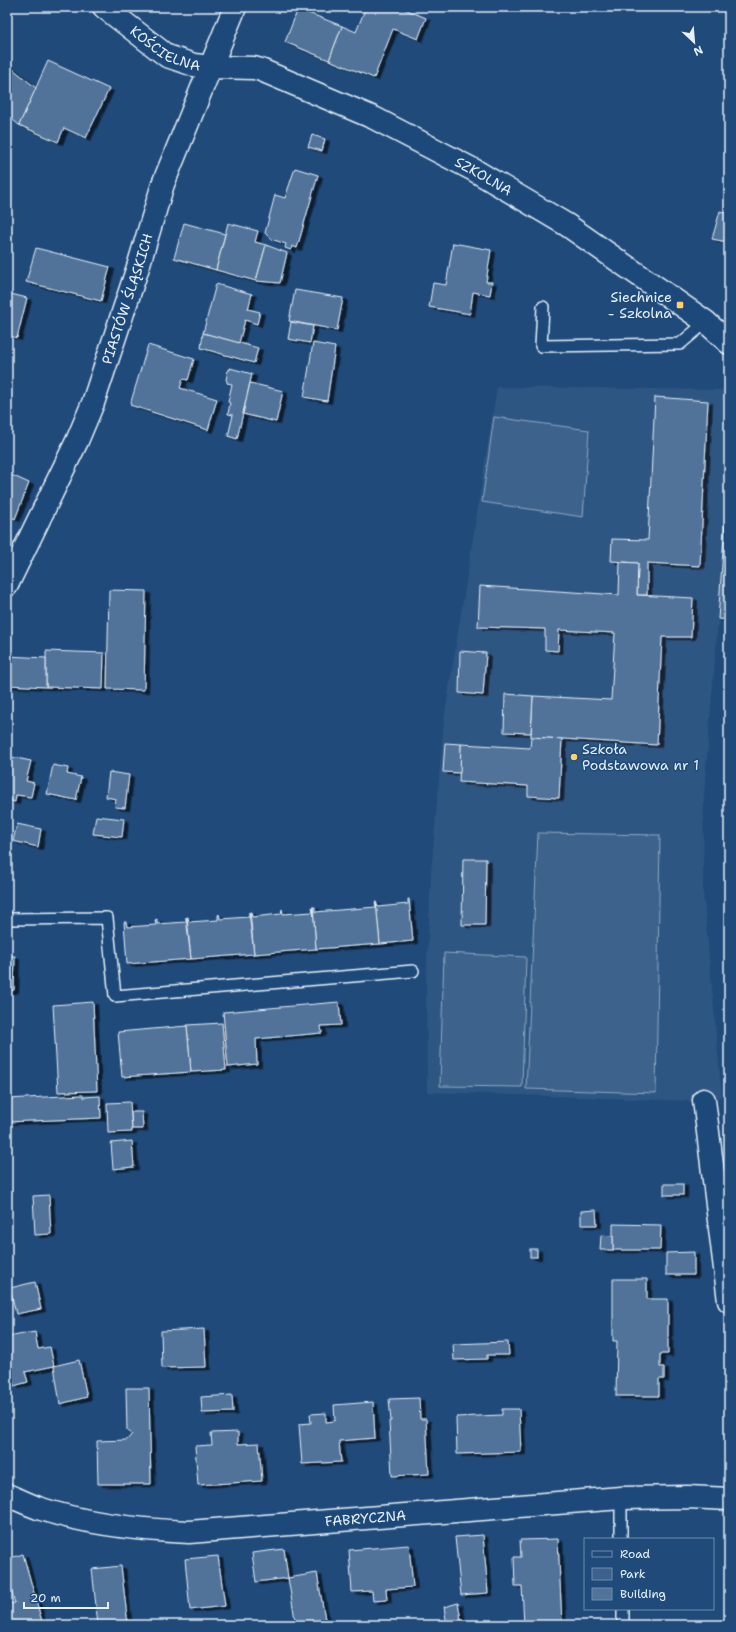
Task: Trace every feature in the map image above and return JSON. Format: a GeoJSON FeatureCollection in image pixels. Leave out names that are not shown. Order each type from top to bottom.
{"type":"FeatureCollection","features":[{"type":"Feature","properties":{"kind":"street","name":"KOŚCIELNA"},"geometry":{"type":"LineString","coordinates":[[104,7],[167,56],[194,65],[211,66]]}},
{"type":"Feature","properties":{"kind":"street","name":"PIASTÓW ŚLĄSKICH"},"geometry":{"type":"LineString","coordinates":[[7,585],[77,441],[93,403],[133,282],[163,184],[235,7]]}},
{"type":"Feature","properties":{"kind":"street","name":"SZKOLNA"},"geometry":{"type":"LineString","coordinates":[[211,66],[254,68],[261,70],[374,118],[474,170],[567,225],[706,322],[729,343]]}},
{"type":"Feature","properties":{"kind":"street"},"geometry":{"type":"LineString","coordinates":[[704,1100],[722,1186],[729,1301]]}},
{"type":"Feature","properties":{"kind":"street","name":"FABRYCZNA"},"geometry":{"type":"LineString","coordinates":[[7,1495],[38,1508],[83,1519],[158,1531],[188,1532],[621,1498],[688,1496],[729,1499]]}},
{"type":"Feature","properties":{"kind":"lane"},"geometry":{"type":"LineString","coordinates":[[543,307],[542,346],[680,344],[706,322]]}},
{"type":"Feature","properties":{"kind":"lane"},"geometry":{"type":"LineString","coordinates":[[7,919],[107,918],[115,996],[413,971]]}},
{"type":"Feature","properties":{"kind":"lane"},"geometry":{"type":"LineString","coordinates":[[621,1498],[621,1538]]}},
{"type":"Feature","properties":{"kind":"lane"},"geometry":{"type":"LineString","coordinates":[[623,1610],[623,1625]]}},
{"type":"Feature","properties":{"kind":"shaded area","name":"Szkoła Podstawowa nr 1"},"geometry":{"type":"Polygon","coordinates":[[[497,387],[729,390],[729,484],[704,794],[703,890],[722,1097],[692,1101],[427,1092],[426,985],[431,874],[444,720],[497,387]]]}},
{"type":"Feature","properties":{"kind":"green space"},"geometry":{"type":"Polygon","coordinates":[[[494,417],[589,430],[583,517],[482,502],[494,417]]]}},
{"type":"Feature","properties":{"kind":"green space"},"geometry":{"type":"Polygon","coordinates":[[[538,833],[660,835],[656,1093],[526,1089],[538,833]]]}},
{"type":"Feature","properties":{"kind":"green space"},"geometry":{"type":"Polygon","coordinates":[[[444,953],[526,957],[522,1087],[440,1086],[444,953]]]}},
{"type":"Feature","properties":{"kind":"building"},"geometry":{"type":"Polygon","coordinates":[[[366,7],[400,7],[426,18],[418,39],[393,29],[374,78],[329,60],[342,26],[356,32],[366,7]]]}},
{"type":"Feature","properties":{"kind":"building"},"geometry":{"type":"Polygon","coordinates":[[[298,9],[342,26],[329,60],[285,42],[298,9]]]}},
{"type":"Feature","properties":{"kind":"building"},"geometry":{"type":"Polygon","coordinates":[[[48,61],[109,89],[86,138],[64,128],[58,142],[19,125],[48,61]]]}},
{"type":"Feature","properties":{"kind":"building"},"geometry":{"type":"Polygon","coordinates":[[[7,64],[36,88],[19,125],[7,115],[7,64]]]}},
{"type":"Feature","properties":{"kind":"building"},"geometry":{"type":"Polygon","coordinates":[[[312,135],[325,139],[322,151],[308,147],[312,135]]]}},
{"type":"Feature","properties":{"kind":"building"},"geometry":{"type":"Polygon","coordinates":[[[295,168],[318,175],[297,248],[292,246],[291,250],[285,248],[286,244],[271,239],[265,233],[275,195],[285,198],[295,168]]]}},
{"type":"Feature","properties":{"kind":"building"},"geometry":{"type":"Polygon","coordinates":[[[720,211],[729,214],[729,233],[727,242],[712,239],[720,211]]]}},
{"type":"Feature","properties":{"kind":"building"},"geometry":{"type":"Polygon","coordinates":[[[184,223],[225,234],[216,270],[174,258],[184,223]]]}},
{"type":"Feature","properties":{"kind":"building"},"geometry":{"type":"Polygon","coordinates":[[[228,223],[258,231],[255,242],[266,245],[256,281],[216,270],[228,223]]]}},
{"type":"Feature","properties":{"kind":"building"},"geometry":{"type":"Polygon","coordinates":[[[453,243],[491,250],[486,282],[492,282],[490,295],[473,292],[470,314],[429,307],[433,283],[446,285],[453,243]]]}},
{"type":"Feature","properties":{"kind":"building"},"geometry":{"type":"Polygon","coordinates":[[[266,245],[287,253],[280,283],[256,281],[266,245]]]}},
{"type":"Feature","properties":{"kind":"building"},"geometry":{"type":"Polygon","coordinates":[[[36,248],[110,267],[101,301],[26,282],[36,248]]]}},
{"type":"Feature","properties":{"kind":"building"},"geometry":{"type":"Polygon","coordinates":[[[216,284],[252,294],[248,309],[260,312],[257,324],[245,320],[239,343],[203,333],[216,284]]]}},
{"type":"Feature","properties":{"kind":"building"},"geometry":{"type":"Polygon","coordinates":[[[295,290],[343,298],[337,330],[289,321],[295,290]]]}},
{"type":"Feature","properties":{"kind":"building"},"geometry":{"type":"Polygon","coordinates":[[[7,293],[27,298],[17,338],[7,335],[7,293]]]}},
{"type":"Feature","properties":{"kind":"building"},"geometry":{"type":"Polygon","coordinates":[[[291,322],[313,326],[310,343],[288,339],[291,322]]]}},
{"type":"Feature","properties":{"kind":"building"},"geometry":{"type":"Polygon","coordinates":[[[203,333],[258,348],[254,363],[201,348],[203,333]]]}},
{"type":"Feature","properties":{"kind":"building"},"geometry":{"type":"Polygon","coordinates":[[[313,343],[335,347],[327,401],[304,397],[313,343]]]}},
{"type":"Feature","properties":{"kind":"building"},"geometry":{"type":"Polygon","coordinates":[[[148,345],[194,359],[188,380],[183,379],[180,388],[217,399],[208,430],[130,405],[148,345]]]}},
{"type":"Feature","properties":{"kind":"building"},"geometry":{"type":"Polygon","coordinates":[[[230,368],[252,374],[237,439],[228,436],[233,415],[228,414],[230,403],[228,402],[232,384],[227,383],[226,380],[228,370],[230,370],[230,368]]]}},
{"type":"Feature","properties":{"kind":"building"},"geometry":{"type":"Polygon","coordinates":[[[250,383],[283,391],[276,422],[243,414],[250,383]]]}},
{"type":"Feature","properties":{"kind":"building"},"geometry":{"type":"Polygon","coordinates":[[[655,397],[708,401],[700,566],[647,563],[647,595],[637,595],[638,563],[611,561],[612,539],[648,540],[655,397]]]}},
{"type":"Feature","properties":{"kind":"building"},"geometry":{"type":"Polygon","coordinates":[[[7,473],[29,483],[15,519],[7,515],[7,473]]]}},
{"type":"Feature","properties":{"kind":"building"},"geometry":{"type":"Polygon","coordinates":[[[725,523],[729,523],[729,620],[718,619],[725,523]]]}},
{"type":"Feature","properties":{"kind":"building"},"geometry":{"type":"Polygon","coordinates":[[[620,562],[638,563],[637,595],[693,598],[691,637],[662,637],[657,745],[531,737],[533,696],[611,700],[615,633],[559,630],[558,651],[545,650],[545,629],[478,627],[480,586],[619,595],[620,562]]]}},
{"type":"Feature","properties":{"kind":"building"},"geometry":{"type":"Polygon","coordinates":[[[109,590],[146,591],[144,690],[107,689],[109,590]]]}},
{"type":"Feature","properties":{"kind":"building"},"geometry":{"type":"Polygon","coordinates":[[[46,651],[104,653],[103,689],[46,687],[46,651]]]}},
{"type":"Feature","properties":{"kind":"building"},"geometry":{"type":"Polygon","coordinates":[[[460,651],[486,653],[483,695],[459,693],[460,651]]]}},
{"type":"Feature","properties":{"kind":"building"},"geometry":{"type":"Polygon","coordinates":[[[7,656],[46,658],[46,687],[7,685],[7,656]]]}},
{"type":"Feature","properties":{"kind":"building"},"geometry":{"type":"Polygon","coordinates":[[[505,694],[533,696],[531,733],[504,732],[505,694]]]}},
{"type":"Feature","properties":{"kind":"building"},"geometry":{"type":"Polygon","coordinates":[[[531,737],[562,739],[559,798],[528,796],[528,786],[459,782],[461,744],[530,748],[531,737]]]}},
{"type":"Feature","properties":{"kind":"building"},"geometry":{"type":"Polygon","coordinates":[[[445,743],[461,744],[460,773],[443,772],[445,743]]]}},
{"type":"Feature","properties":{"kind":"building"},"geometry":{"type":"Polygon","coordinates":[[[7,756],[31,761],[26,781],[34,783],[31,797],[16,795],[15,802],[7,800],[7,756]]]}},
{"type":"Feature","properties":{"kind":"building"},"geometry":{"type":"Polygon","coordinates":[[[53,765],[68,768],[67,774],[81,777],[76,800],[47,794],[53,765]]]}},
{"type":"Feature","properties":{"kind":"building"},"geometry":{"type":"Polygon","coordinates":[[[109,772],[129,775],[125,808],[115,807],[116,799],[106,797],[109,772]]]}},
{"type":"Feature","properties":{"kind":"building"},"geometry":{"type":"Polygon","coordinates":[[[96,816],[124,819],[122,837],[93,834],[96,816]]]}},
{"type":"Feature","properties":{"kind":"building"},"geometry":{"type":"Polygon","coordinates":[[[17,824],[41,829],[38,847],[13,841],[17,824]]]}},
{"type":"Feature","properties":{"kind":"building"},"geometry":{"type":"Polygon","coordinates":[[[463,859],[486,859],[485,925],[462,925],[463,859]]]}},
{"type":"Feature","properties":{"kind":"building"},"geometry":{"type":"Polygon","coordinates":[[[408,899],[413,941],[380,944],[376,902],[378,907],[408,904],[408,899]]]}},
{"type":"Feature","properties":{"kind":"building"},"geometry":{"type":"Polygon","coordinates":[[[376,902],[380,944],[316,949],[313,907],[315,907],[315,912],[376,907],[376,902]]]}},
{"type":"Feature","properties":{"kind":"building"},"geometry":{"type":"Polygon","coordinates":[[[313,907],[316,949],[254,954],[250,912],[252,917],[281,914],[282,909],[283,914],[313,912],[313,907]]]}},
{"type":"Feature","properties":{"kind":"building"},"geometry":{"type":"Polygon","coordinates":[[[249,912],[254,954],[191,959],[187,917],[189,922],[218,920],[219,914],[220,919],[249,917],[249,912]]]}},
{"type":"Feature","properties":{"kind":"building"},"geometry":{"type":"Polygon","coordinates":[[[186,917],[191,959],[127,964],[124,922],[126,922],[127,927],[156,925],[155,920],[157,919],[157,924],[186,922],[186,917]]]}},
{"type":"Feature","properties":{"kind":"building"},"geometry":{"type":"Polygon","coordinates":[[[7,956],[15,956],[14,990],[7,992],[7,956]]]}},
{"type":"Feature","properties":{"kind":"building"},"geometry":{"type":"Polygon","coordinates":[[[93,1002],[97,1091],[58,1092],[53,1005],[93,1002]]]}},
{"type":"Feature","properties":{"kind":"building"},"geometry":{"type":"Polygon","coordinates":[[[339,1002],[341,1025],[321,1026],[322,1033],[256,1039],[257,1064],[228,1067],[223,1012],[339,1002]]]}},
{"type":"Feature","properties":{"kind":"building"},"geometry":{"type":"Polygon","coordinates":[[[222,1023],[226,1070],[191,1072],[187,1025],[222,1023]]]}},
{"type":"Feature","properties":{"kind":"building"},"geometry":{"type":"Polygon","coordinates":[[[187,1026],[191,1072],[122,1077],[118,1032],[187,1026]]]}},
{"type":"Feature","properties":{"kind":"building"},"geometry":{"type":"Polygon","coordinates":[[[83,1095],[83,1097],[100,1096],[101,1118],[7,1122],[7,1099],[83,1095]]]}},
{"type":"Feature","properties":{"kind":"building"},"geometry":{"type":"Polygon","coordinates":[[[130,1102],[132,1132],[108,1133],[107,1103],[130,1102]]]}},
{"type":"Feature","properties":{"kind":"building"},"geometry":{"type":"Polygon","coordinates":[[[131,1112],[142,1112],[143,1129],[132,1129],[131,1112]]]}},
{"type":"Feature","properties":{"kind":"building"},"geometry":{"type":"Polygon","coordinates":[[[132,1141],[134,1167],[113,1169],[111,1143],[132,1141]]]}},
{"type":"Feature","properties":{"kind":"building"},"geometry":{"type":"Polygon","coordinates":[[[664,1184],[683,1184],[683,1195],[664,1195],[664,1184]]]}},
{"type":"Feature","properties":{"kind":"building"},"geometry":{"type":"Polygon","coordinates":[[[49,1195],[51,1234],[35,1235],[33,1196],[49,1195]]]}},
{"type":"Feature","properties":{"kind":"building"},"geometry":{"type":"Polygon","coordinates":[[[596,1210],[597,1225],[581,1225],[581,1211],[596,1210]]]}},
{"type":"Feature","properties":{"kind":"building"},"geometry":{"type":"Polygon","coordinates":[[[613,1224],[661,1225],[660,1250],[613,1250],[613,1224]]]}},
{"type":"Feature","properties":{"kind":"building"},"geometry":{"type":"Polygon","coordinates":[[[601,1235],[613,1236],[613,1250],[600,1250],[601,1235]]]}},
{"type":"Feature","properties":{"kind":"building"},"geometry":{"type":"Polygon","coordinates":[[[530,1249],[537,1249],[537,1257],[530,1257],[530,1249]]]}},
{"type":"Feature","properties":{"kind":"building"},"geometry":{"type":"Polygon","coordinates":[[[694,1252],[694,1275],[666,1275],[666,1253],[694,1252]]]}},
{"type":"Feature","properties":{"kind":"building"},"geometry":{"type":"Polygon","coordinates":[[[613,1279],[647,1279],[647,1299],[668,1299],[668,1354],[660,1354],[660,1367],[664,1367],[664,1379],[659,1379],[659,1396],[616,1396],[617,1341],[613,1341],[613,1279]]]}},
{"type":"Feature","properties":{"kind":"building"},"geometry":{"type":"Polygon","coordinates":[[[35,1282],[41,1309],[16,1314],[10,1288],[35,1282]]]}},
{"type":"Feature","properties":{"kind":"building"},"geometry":{"type":"Polygon","coordinates":[[[204,1329],[206,1367],[162,1368],[161,1331],[204,1329]]]}},
{"type":"Feature","properties":{"kind":"building"},"geometry":{"type":"Polygon","coordinates":[[[35,1332],[38,1349],[50,1347],[54,1366],[25,1372],[28,1382],[14,1386],[11,1375],[7,1376],[7,1337],[35,1332]]]}},
{"type":"Feature","properties":{"kind":"building"},"geometry":{"type":"Polygon","coordinates":[[[508,1342],[509,1355],[487,1355],[487,1359],[454,1360],[453,1344],[508,1342]]]}},
{"type":"Feature","properties":{"kind":"building"},"geometry":{"type":"Polygon","coordinates":[[[79,1360],[87,1397],[60,1404],[54,1366],[79,1360]]]}},
{"type":"Feature","properties":{"kind":"building"},"geometry":{"type":"Polygon","coordinates":[[[126,1388],[149,1388],[151,1484],[98,1484],[97,1441],[127,1440],[132,1434],[127,1430],[126,1388]]]}},
{"type":"Feature","properties":{"kind":"building"},"geometry":{"type":"Polygon","coordinates":[[[232,1395],[233,1412],[202,1413],[201,1397],[232,1395]]]}},
{"type":"Feature","properties":{"kind":"building"},"geometry":{"type":"Polygon","coordinates":[[[419,1398],[420,1419],[426,1419],[429,1474],[392,1476],[389,1399],[419,1398]]]}},
{"type":"Feature","properties":{"kind":"building"},"geometry":{"type":"Polygon","coordinates":[[[373,1402],[375,1438],[339,1441],[341,1462],[302,1464],[299,1424],[311,1423],[310,1414],[326,1413],[326,1422],[335,1421],[334,1405],[373,1402]]]}},
{"type":"Feature","properties":{"kind":"building"},"geometry":{"type":"Polygon","coordinates":[[[502,1409],[519,1409],[521,1452],[457,1454],[456,1417],[502,1415],[502,1409]]]}},
{"type":"Feature","properties":{"kind":"building"},"geometry":{"type":"Polygon","coordinates":[[[238,1432],[238,1444],[259,1443],[262,1481],[198,1485],[195,1446],[212,1445],[211,1433],[238,1432]]]}},
{"type":"Feature","properties":{"kind":"building"},"geometry":{"type":"Polygon","coordinates":[[[729,1531],[729,1586],[725,1586],[729,1531]]]}},
{"type":"Feature","properties":{"kind":"building"},"geometry":{"type":"Polygon","coordinates":[[[483,1535],[488,1593],[461,1595],[455,1537],[483,1535]]]}},
{"type":"Feature","properties":{"kind":"building"},"geometry":{"type":"Polygon","coordinates":[[[558,1539],[562,1625],[524,1625],[522,1586],[515,1586],[514,1557],[521,1557],[520,1540],[558,1539]]]}},
{"type":"Feature","properties":{"kind":"building"},"geometry":{"type":"Polygon","coordinates":[[[409,1545],[413,1587],[386,1589],[387,1600],[373,1601],[372,1591],[352,1592],[349,1550],[409,1545]]]}},
{"type":"Feature","properties":{"kind":"building"},"geometry":{"type":"Polygon","coordinates":[[[284,1549],[288,1578],[256,1582],[252,1553],[284,1549]]]}},
{"type":"Feature","properties":{"kind":"building"},"geometry":{"type":"Polygon","coordinates":[[[23,1554],[43,1625],[7,1625],[7,1604],[15,1603],[7,1577],[7,1559],[23,1554]]]}},
{"type":"Feature","properties":{"kind":"building"},"geometry":{"type":"Polygon","coordinates":[[[218,1556],[225,1606],[190,1610],[185,1559],[218,1556]]]}},
{"type":"Feature","properties":{"kind":"building"},"geometry":{"type":"Polygon","coordinates":[[[121,1566],[128,1625],[98,1625],[92,1569],[121,1566]]]}},
{"type":"Feature","properties":{"kind":"building"},"geometry":{"type":"Polygon","coordinates":[[[317,1573],[326,1625],[296,1625],[288,1578],[317,1573]]]}},
{"type":"Feature","properties":{"kind":"building"},"geometry":{"type":"Polygon","coordinates":[[[458,1603],[462,1625],[447,1625],[444,1607],[458,1603]]]}},
{"type":"Feature","properties":{"kind":"place","name":"Siechnice - Szkolna"},"geometry":{"type":"Point","coordinates":[680,305]}},
{"type":"Feature","properties":{"kind":"place","name":"Szkoła Podstawowa nr 1"},"geometry":{"type":"Point","coordinates":[574,757]}}]}
